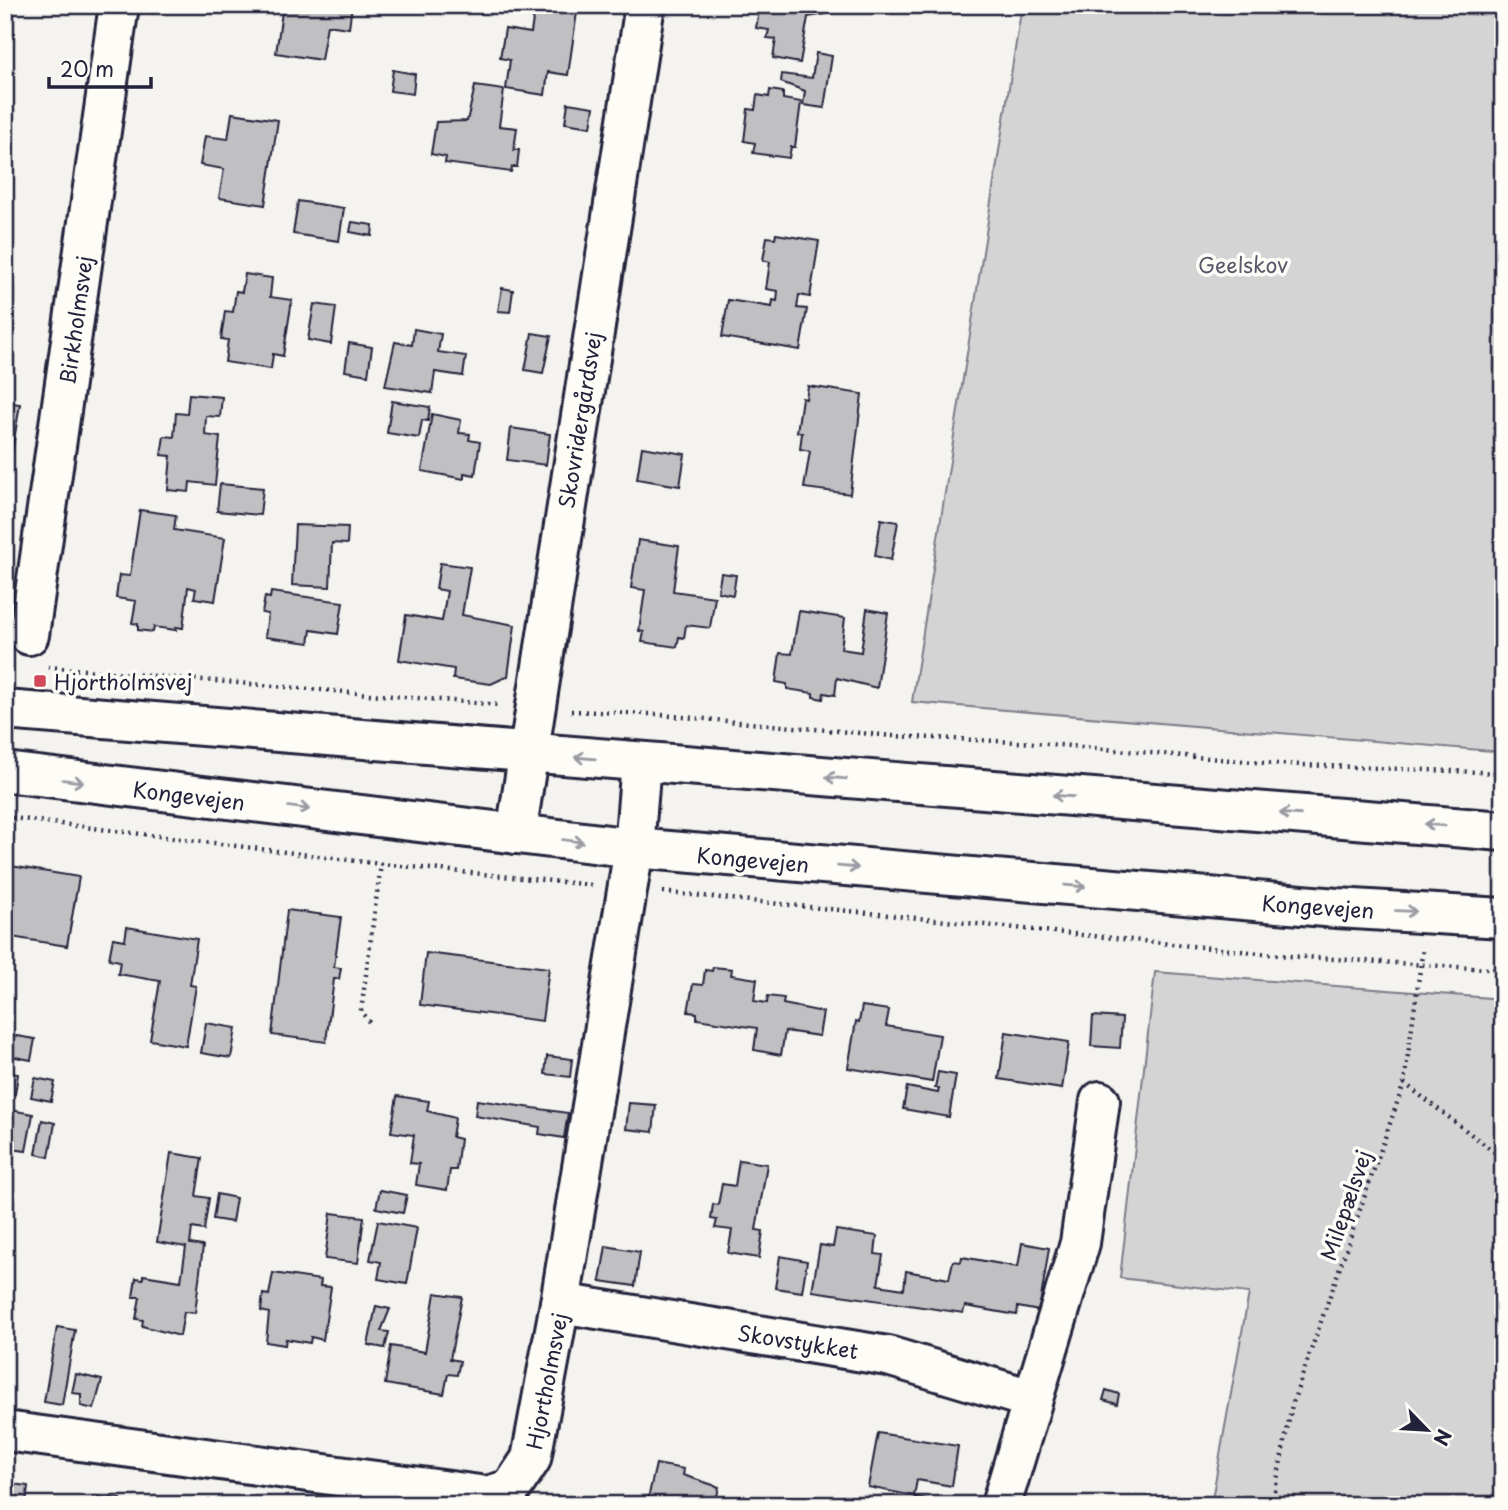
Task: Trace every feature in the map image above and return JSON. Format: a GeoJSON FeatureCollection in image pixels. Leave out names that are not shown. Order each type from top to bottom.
{"type":"FeatureCollection","features":[{"type":"Feature","properties":{"kind":"street","name":"Birkholmsvej"},"geometry":{"type":"LineString","coordinates":[[35,651],[120,5]]}},
{"type":"Feature","properties":{"kind":"street","name":"Skovridergårdsvej"},"geometry":{"type":"LineString","coordinates":[[516,834],[526,753],[645,5]]}},
{"type":"Feature","properties":{"kind":"street"},"geometry":{"type":"LineString","coordinates":[[5,710],[1503,831]]}},
{"type":"Feature","properties":{"kind":"street","name":"Hjortholmsvej"},"geometry":{"type":"LineString","coordinates":[[5,1431],[487,1496],[511,1489],[531,1459],[561,1303],[634,848],[641,762]]}},
{"type":"Feature","properties":{"kind":"street","name":"Kongevejen"},"geometry":{"type":"LineString","coordinates":[[5,772],[634,848],[1337,908],[1503,918]]}},
{"type":"Feature","properties":{"kind":"street"},"geometry":{"type":"LineString","coordinates":[[1001,1505],[1080,1243],[1100,1101]]}},
{"type":"Feature","properties":{"kind":"street","name":"Skovstykket"},"geometry":{"type":"LineString","coordinates":[[561,1303],[888,1356],[1031,1399]]}},
{"type":"Feature","properties":{"kind":"path"},"geometry":{"type":"LineString","coordinates":[[35,651],[513,706]]}},
{"type":"Feature","properties":{"kind":"path"},"geometry":{"type":"LineString","coordinates":[[573,711],[650,714],[893,736],[1036,743],[1277,764],[1503,774]]}},
{"type":"Feature","properties":{"kind":"path"},"geometry":{"type":"LineString","coordinates":[[5,817],[381,864],[1289,956],[1503,971]]}},
{"type":"Feature","properties":{"kind":"path"},"geometry":{"type":"LineString","coordinates":[[369,1022],[361,1011],[381,864]]}},
{"type":"Feature","properties":{"kind":"path","name":"Milepælsvej"},"geometry":{"type":"LineString","coordinates":[[1272,1505],[1292,1405],[1404,1083],[1428,912]]}},
{"type":"Feature","properties":{"kind":"path"},"geometry":{"type":"LineString","coordinates":[[1404,1083],[1498,1155],[1503,1165]]}},
{"type":"Feature","properties":{"kind":"green space","name":"Geelskov"},"geometry":{"type":"Polygon","coordinates":[[[1022,5],[1503,5],[1503,752],[912,702],[1022,5]]]}},
{"type":"Feature","properties":{"kind":"green space"},"geometry":{"type":"Polygon","coordinates":[[[1155,972],[1503,999],[1503,1505],[1211,1505],[1249,1293],[1120,1278],[1155,972]]]}},
{"type":"Feature","properties":{"kind":"building"},"geometry":{"type":"Polygon","coordinates":[[[283,5],[352,5],[349,28],[327,25],[321,60],[276,53],[283,5]]]}},
{"type":"Feature","properties":{"kind":"building"},"geometry":{"type":"Polygon","coordinates":[[[535,5],[578,5],[568,75],[548,72],[545,95],[506,89],[510,60],[500,58],[505,29],[531,33],[535,5]]]}},
{"type":"Feature","properties":{"kind":"building"},"geometry":{"type":"Polygon","coordinates":[[[760,5],[828,5],[825,14],[808,17],[800,63],[773,58],[776,39],[767,38],[769,30],[756,28],[760,5]]]}},
{"type":"Feature","properties":{"kind":"building"},"geometry":{"type":"Polygon","coordinates":[[[816,53],[832,56],[824,108],[803,105],[805,91],[781,82],[782,74],[812,78],[816,53]]]}},
{"type":"Feature","properties":{"kind":"building"},"geometry":{"type":"Polygon","coordinates":[[[393,70],[415,74],[413,94],[390,91],[393,70]]]}},
{"type":"Feature","properties":{"kind":"building"},"geometry":{"type":"Polygon","coordinates":[[[475,86],[504,90],[499,126],[517,128],[514,150],[519,150],[517,167],[512,167],[511,172],[445,163],[446,157],[431,154],[436,122],[467,121],[475,86]]]}},
{"type":"Feature","properties":{"kind":"building"},"geometry":{"type":"Polygon","coordinates":[[[770,90],[783,92],[783,99],[801,102],[795,147],[791,147],[789,158],[753,153],[755,143],[744,141],[748,109],[755,110],[757,95],[769,97],[770,90]]]}},
{"type":"Feature","properties":{"kind":"building"},"geometry":{"type":"Polygon","coordinates":[[[568,103],[594,107],[591,127],[565,123],[568,103]]]}},
{"type":"Feature","properties":{"kind":"building"},"geometry":{"type":"Polygon","coordinates":[[[232,113],[278,120],[265,205],[219,198],[224,169],[200,165],[205,136],[228,139],[232,113]]]}},
{"type":"Feature","properties":{"kind":"building"},"geometry":{"type":"Polygon","coordinates":[[[298,201],[344,208],[339,241],[293,234],[298,201]]]}},
{"type":"Feature","properties":{"kind":"building"},"geometry":{"type":"Polygon","coordinates":[[[352,222],[373,225],[372,236],[350,232],[352,222]]]}},
{"type":"Feature","properties":{"kind":"building"},"geometry":{"type":"Polygon","coordinates":[[[776,234],[819,241],[810,297],[799,295],[797,308],[807,309],[800,350],[722,337],[728,300],[772,307],[773,300],[777,301],[778,291],[766,289],[770,262],[763,260],[767,237],[775,238],[776,234]]]}},
{"type":"Feature","properties":{"kind":"building"},"geometry":{"type":"Polygon","coordinates":[[[245,274],[272,278],[270,297],[292,300],[283,356],[273,354],[271,369],[225,362],[228,340],[221,339],[225,311],[233,312],[236,291],[242,292],[245,274]]]}},
{"type":"Feature","properties":{"kind":"building"},"geometry":{"type":"Polygon","coordinates":[[[502,288],[513,290],[510,312],[498,311],[502,288]]]}},
{"type":"Feature","properties":{"kind":"building"},"geometry":{"type":"Polygon","coordinates":[[[314,304],[336,307],[331,344],[308,340],[314,304]]]}},
{"type":"Feature","properties":{"kind":"building"},"geometry":{"type":"Polygon","coordinates":[[[414,329],[441,334],[438,352],[466,356],[463,376],[435,372],[432,393],[385,386],[395,342],[412,345],[414,329]]]}},
{"type":"Feature","properties":{"kind":"building"},"geometry":{"type":"Polygon","coordinates":[[[532,333],[551,336],[543,373],[525,370],[532,333]]]}},
{"type":"Feature","properties":{"kind":"building"},"geometry":{"type":"Polygon","coordinates":[[[349,343],[372,347],[368,375],[345,371],[349,343]]]}},
{"type":"Feature","properties":{"kind":"building"},"geometry":{"type":"Polygon","coordinates":[[[808,386],[862,394],[850,494],[804,488],[810,451],[800,449],[802,433],[797,432],[802,398],[806,399],[808,386]]]}},
{"type":"Feature","properties":{"kind":"building"},"geometry":{"type":"Polygon","coordinates":[[[189,394],[222,397],[220,417],[206,416],[205,435],[220,437],[215,485],[190,482],[189,492],[168,490],[171,456],[161,455],[164,436],[174,437],[176,413],[187,414],[189,394]]]}},
{"type":"Feature","properties":{"kind":"building"},"geometry":{"type":"Polygon","coordinates":[[[392,401],[430,407],[428,421],[422,420],[419,438],[387,433],[392,401]]]}},
{"type":"Feature","properties":{"kind":"building"},"geometry":{"type":"Polygon","coordinates":[[[5,402],[20,404],[7,483],[5,483],[5,402]]]}},
{"type":"Feature","properties":{"kind":"building"},"geometry":{"type":"Polygon","coordinates":[[[432,414],[461,420],[459,433],[470,434],[469,440],[480,442],[475,475],[464,473],[464,479],[422,471],[432,414]]]}},
{"type":"Feature","properties":{"kind":"building"},"geometry":{"type":"Polygon","coordinates":[[[511,428],[550,434],[546,465],[507,460],[511,428]]]}},
{"type":"Feature","properties":{"kind":"building"},"geometry":{"type":"Polygon","coordinates":[[[642,447],[685,454],[680,486],[637,479],[642,447]]]}},
{"type":"Feature","properties":{"kind":"building"},"geometry":{"type":"Polygon","coordinates":[[[220,484],[263,488],[260,515],[217,511],[220,484]]]}},
{"type":"Feature","properties":{"kind":"building"},"geometry":{"type":"Polygon","coordinates":[[[140,510],[176,515],[174,530],[225,538],[215,601],[194,598],[196,589],[188,587],[183,628],[176,627],[176,630],[154,627],[153,632],[138,630],[138,624],[132,623],[136,601],[116,598],[119,575],[130,576],[140,510]]]}},
{"type":"Feature","properties":{"kind":"building"},"geometry":{"type":"Polygon","coordinates":[[[881,519],[898,522],[891,560],[875,556],[881,519]]]}},
{"type":"Feature","properties":{"kind":"building"},"geometry":{"type":"Polygon","coordinates":[[[295,525],[348,527],[347,544],[332,543],[330,587],[292,585],[295,525]]]}},
{"type":"Feature","properties":{"kind":"building"},"geometry":{"type":"Polygon","coordinates":[[[638,540],[679,546],[673,591],[715,597],[710,628],[686,625],[684,638],[679,637],[677,647],[642,642],[644,632],[639,631],[645,590],[631,588],[638,540]]]}},
{"type":"Feature","properties":{"kind":"building"},"geometry":{"type":"Polygon","coordinates":[[[440,563],[470,567],[462,615],[515,625],[508,676],[491,684],[453,679],[454,669],[399,660],[406,615],[442,621],[447,591],[436,589],[440,563]]]}},
{"type":"Feature","properties":{"kind":"building"},"geometry":{"type":"Polygon","coordinates":[[[721,573],[736,575],[733,595],[718,592],[721,573]]]}},
{"type":"Feature","properties":{"kind":"building"},"geometry":{"type":"Polygon","coordinates":[[[271,592],[343,602],[338,634],[311,630],[309,643],[265,637],[268,614],[262,613],[265,597],[270,598],[271,592]]]}},
{"type":"Feature","properties":{"kind":"building"},"geometry":{"type":"Polygon","coordinates":[[[867,609],[888,613],[877,688],[837,678],[835,695],[824,693],[823,699],[813,697],[813,693],[787,689],[787,684],[776,682],[780,653],[792,654],[799,611],[845,618],[841,649],[861,652],[867,609]]]}},
{"type":"Feature","properties":{"kind":"building"},"geometry":{"type":"Polygon","coordinates":[[[5,865],[79,877],[67,946],[5,936],[5,865]]]}},
{"type":"Feature","properties":{"kind":"building"},"geometry":{"type":"Polygon","coordinates":[[[287,910],[341,917],[334,967],[341,968],[339,979],[334,979],[326,1042],[272,1035],[287,910]]]}},
{"type":"Feature","properties":{"kind":"building"},"geometry":{"type":"Polygon","coordinates":[[[127,927],[197,939],[190,985],[196,986],[186,1046],[150,1040],[160,981],[118,974],[120,961],[109,959],[113,938],[125,940],[127,927]]]}},
{"type":"Feature","properties":{"kind":"building"},"geometry":{"type":"Polygon","coordinates":[[[426,953],[549,968],[542,1021],[420,1005],[426,953]]]}},
{"type":"Feature","properties":{"kind":"building"},"geometry":{"type":"Polygon","coordinates":[[[713,967],[732,969],[731,975],[757,979],[754,1001],[767,1003],[768,996],[784,998],[783,1004],[823,1012],[819,1036],[785,1031],[781,1055],[754,1050],[757,1028],[697,1019],[697,1013],[688,1012],[693,984],[703,985],[705,970],[712,971],[713,967]]]}},
{"type":"Feature","properties":{"kind":"building"},"geometry":{"type":"Polygon","coordinates":[[[862,1006],[889,1010],[886,1026],[940,1035],[932,1082],[848,1068],[856,1021],[859,1022],[862,1006]]]}},
{"type":"Feature","properties":{"kind":"building"},"geometry":{"type":"Polygon","coordinates":[[[1093,1016],[1122,1018],[1120,1048],[1091,1046],[1093,1016]]]}},
{"type":"Feature","properties":{"kind":"building"},"geometry":{"type":"Polygon","coordinates":[[[206,1023],[236,1028],[231,1058],[201,1053],[206,1023]]]}},
{"type":"Feature","properties":{"kind":"building"},"geometry":{"type":"Polygon","coordinates":[[[1006,1032],[1069,1042],[1062,1089],[999,1079],[1006,1032]]]}},
{"type":"Feature","properties":{"kind":"building"},"geometry":{"type":"Polygon","coordinates":[[[5,1034],[35,1039],[31,1060],[5,1055],[5,1034]]]}},
{"type":"Feature","properties":{"kind":"building"},"geometry":{"type":"Polygon","coordinates":[[[547,1056],[572,1059],[570,1077],[545,1074],[547,1056]]]}},
{"type":"Feature","properties":{"kind":"building"},"geometry":{"type":"Polygon","coordinates":[[[5,1072],[18,1074],[15,1094],[5,1093],[5,1072]]]}},
{"type":"Feature","properties":{"kind":"building"},"geometry":{"type":"Polygon","coordinates":[[[938,1072],[956,1075],[949,1117],[903,1109],[907,1087],[938,1093],[939,1088],[935,1088],[938,1072]]]}},
{"type":"Feature","properties":{"kind":"building"},"geometry":{"type":"Polygon","coordinates":[[[35,1078],[55,1082],[51,1101],[31,1097],[35,1078]]]}},
{"type":"Feature","properties":{"kind":"building"},"geometry":{"type":"Polygon","coordinates":[[[397,1096],[429,1101],[427,1111],[455,1118],[452,1137],[460,1139],[456,1170],[450,1170],[447,1190],[416,1185],[419,1164],[410,1163],[414,1135],[391,1132],[397,1096]]]}},
{"type":"Feature","properties":{"kind":"building"},"geometry":{"type":"Polygon","coordinates":[[[477,1100],[568,1113],[564,1138],[539,1134],[540,1127],[475,1116],[477,1100]]]}},
{"type":"Feature","properties":{"kind":"building"},"geometry":{"type":"Polygon","coordinates":[[[629,1103],[656,1105],[653,1132],[626,1129],[629,1103]]]}},
{"type":"Feature","properties":{"kind":"building"},"geometry":{"type":"Polygon","coordinates":[[[5,1109],[33,1114],[26,1151],[5,1148],[5,1109]]]}},
{"type":"Feature","properties":{"kind":"building"},"geometry":{"type":"Polygon","coordinates":[[[42,1120],[55,1123],[49,1157],[36,1154],[42,1120]]]}},
{"type":"Feature","properties":{"kind":"building"},"geometry":{"type":"Polygon","coordinates":[[[171,1153],[202,1158],[196,1196],[209,1198],[204,1230],[192,1228],[190,1244],[203,1246],[195,1313],[184,1312],[180,1336],[142,1326],[143,1320],[136,1319],[140,1297],[133,1297],[136,1278],[143,1279],[143,1275],[181,1281],[186,1247],[157,1242],[171,1153]]]}},
{"type":"Feature","properties":{"kind":"building"},"geometry":{"type":"Polygon","coordinates":[[[739,1160],[767,1164],[756,1230],[763,1231],[759,1258],[728,1253],[732,1230],[715,1228],[717,1220],[711,1219],[713,1204],[718,1205],[722,1184],[735,1186],[739,1160]]]}},
{"type":"Feature","properties":{"kind":"building"},"geometry":{"type":"Polygon","coordinates":[[[380,1190],[407,1195],[403,1213],[376,1208],[380,1190]]]}},
{"type":"Feature","properties":{"kind":"building"},"geometry":{"type":"Polygon","coordinates":[[[217,1194],[236,1198],[232,1222],[213,1219],[217,1194]]]}},
{"type":"Feature","properties":{"kind":"building"},"geometry":{"type":"Polygon","coordinates":[[[331,1213],[364,1217],[358,1263],[325,1259],[331,1213]]]}},
{"type":"Feature","properties":{"kind":"building"},"geometry":{"type":"Polygon","coordinates":[[[378,1221],[417,1228],[407,1284],[378,1279],[381,1262],[370,1260],[378,1221]]]}},
{"type":"Feature","properties":{"kind":"building"},"geometry":{"type":"Polygon","coordinates":[[[836,1230],[877,1236],[875,1254],[883,1255],[878,1285],[904,1289],[906,1271],[949,1279],[953,1261],[961,1262],[962,1257],[1018,1267],[1022,1243],[1049,1248],[1039,1311],[1018,1307],[1017,1315],[965,1306],[963,1313],[812,1291],[820,1245],[833,1247],[836,1230]]]}},
{"type":"Feature","properties":{"kind":"building"},"geometry":{"type":"Polygon","coordinates":[[[5,1238],[12,1246],[10,1263],[5,1266],[5,1238]]]}},
{"type":"Feature","properties":{"kind":"building"},"geometry":{"type":"Polygon","coordinates":[[[606,1246],[640,1252],[635,1286],[600,1281],[606,1246]]]}},
{"type":"Feature","properties":{"kind":"building"},"geometry":{"type":"Polygon","coordinates":[[[780,1256],[807,1261],[802,1292],[775,1288],[780,1256]]]}},
{"type":"Feature","properties":{"kind":"building"},"geometry":{"type":"Polygon","coordinates":[[[273,1273],[321,1280],[320,1286],[331,1287],[323,1340],[311,1337],[310,1343],[286,1339],[285,1345],[266,1342],[269,1313],[261,1311],[263,1294],[269,1295],[273,1273]]]}},
{"type":"Feature","properties":{"kind":"building"},"geometry":{"type":"Polygon","coordinates":[[[435,1293],[462,1297],[450,1359],[460,1361],[457,1375],[448,1374],[444,1394],[385,1384],[391,1346],[425,1352],[435,1293]]]}},
{"type":"Feature","properties":{"kind":"building"},"geometry":{"type":"Polygon","coordinates":[[[376,1306],[390,1309],[381,1331],[389,1332],[385,1348],[368,1345],[376,1306]]]}},
{"type":"Feature","properties":{"kind":"building"},"geometry":{"type":"Polygon","coordinates":[[[57,1327],[75,1330],[62,1405],[44,1402],[57,1327]]]}},
{"type":"Feature","properties":{"kind":"building"},"geometry":{"type":"Polygon","coordinates":[[[76,1374],[102,1380],[94,1409],[81,1406],[81,1394],[72,1393],[76,1374]]]}},
{"type":"Feature","properties":{"kind":"building"},"geometry":{"type":"Polygon","coordinates":[[[1106,1390],[1119,1394],[1117,1404],[1103,1400],[1106,1390]]]}},
{"type":"Feature","properties":{"kind":"building"},"geometry":{"type":"Polygon","coordinates":[[[878,1433],[958,1446],[952,1486],[917,1480],[914,1496],[868,1487],[878,1433]]]}},
{"type":"Feature","properties":{"kind":"building"},"geometry":{"type":"Polygon","coordinates":[[[656,1464],[684,1469],[683,1475],[719,1487],[716,1501],[735,1505],[640,1505],[647,1503],[656,1464]]]}},
{"type":"Feature","properties":{"kind":"building"},"geometry":{"type":"Polygon","coordinates":[[[5,1483],[28,1486],[26,1505],[5,1505],[5,1483]]]}},
{"type":"Feature","properties":{"kind":"building"},"geometry":{"type":"Polygon","coordinates":[[[93,1496],[121,1499],[120,1505],[92,1505],[93,1496]]]}},
{"type":"Feature","properties":{"kind":"building"},"geometry":{"type":"Polygon","coordinates":[[[915,1497],[963,1505],[913,1505],[915,1497]]]}},
{"type":"Feature","properties":{"kind":"place","name":"Hjortholmsvej"},"geometry":{"type":"Point","coordinates":[40,681]}}]}
